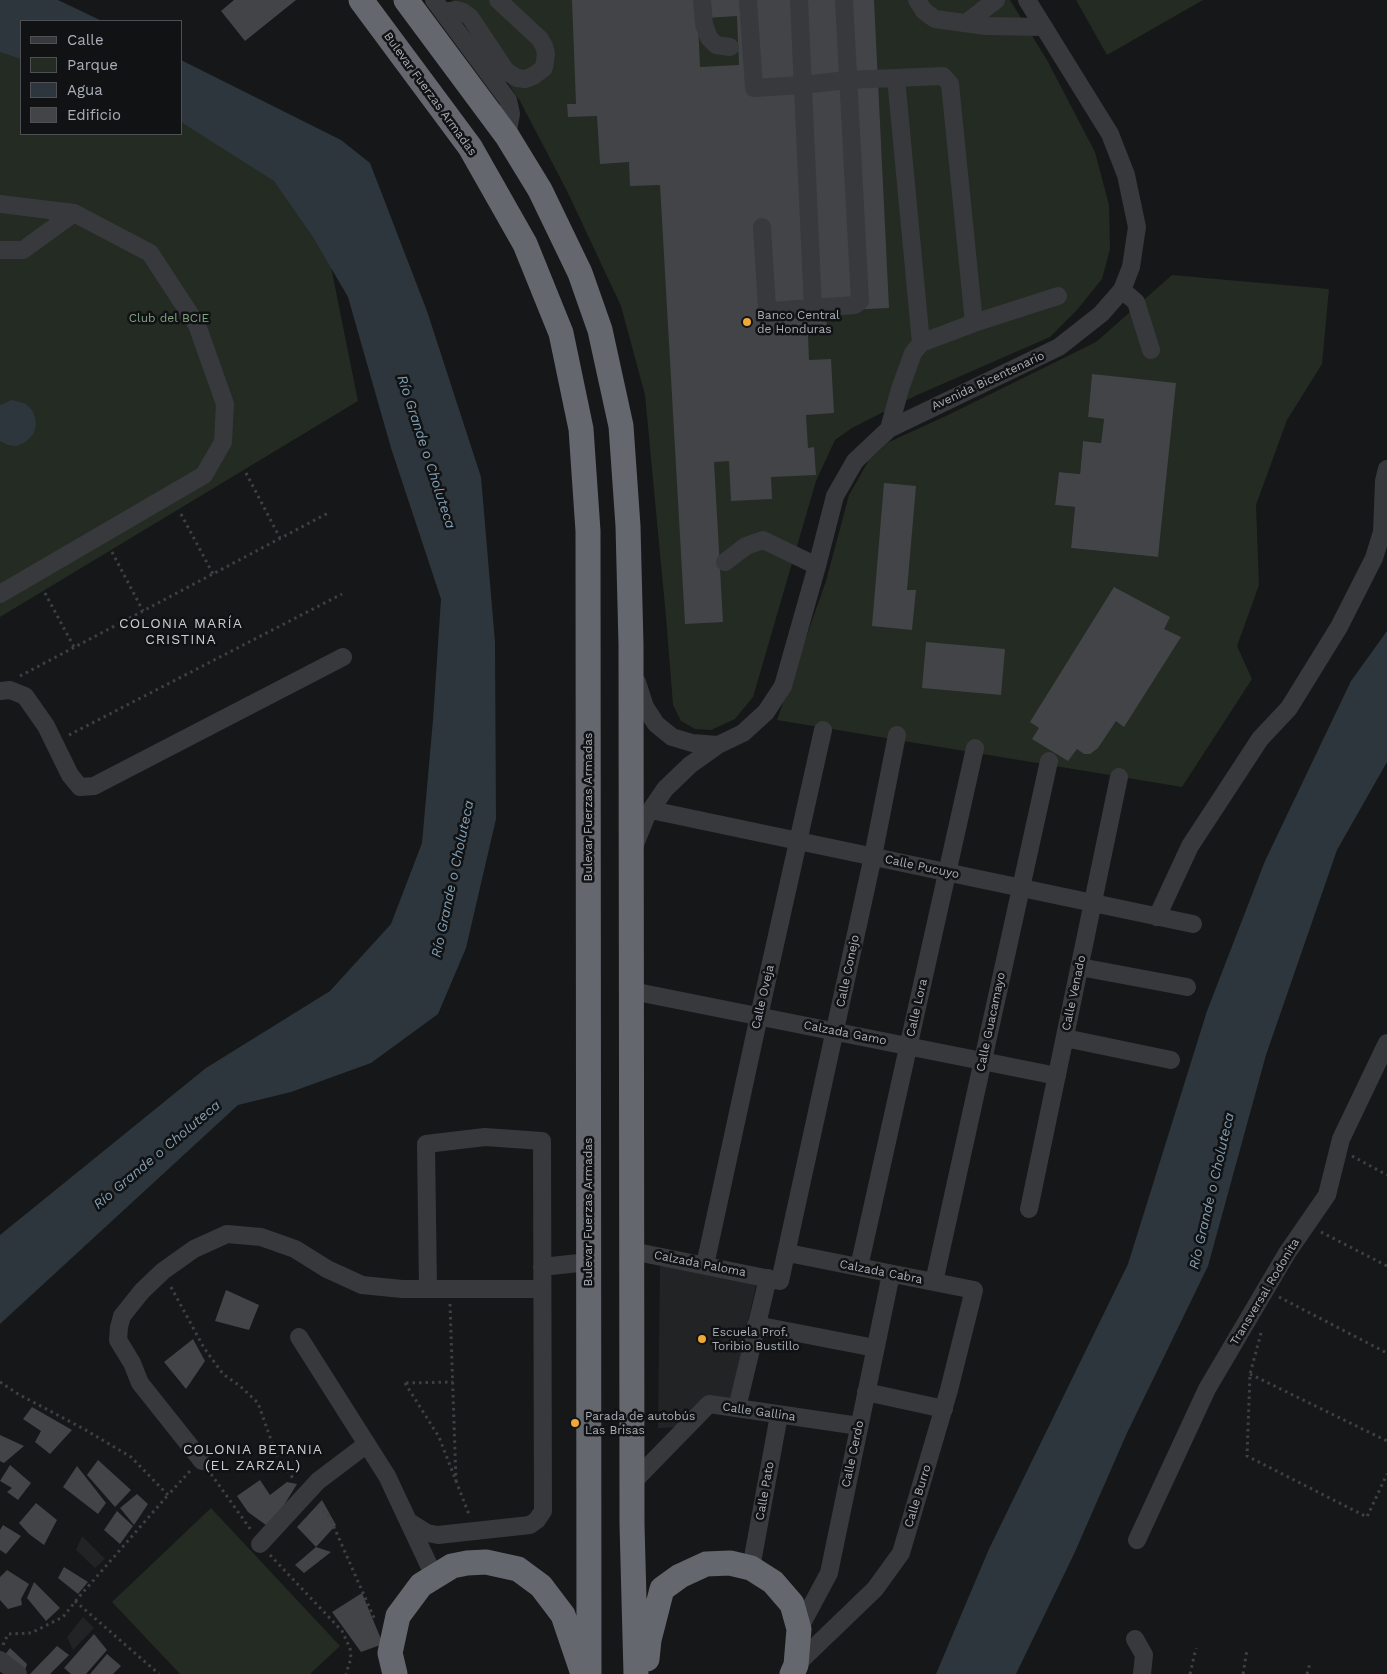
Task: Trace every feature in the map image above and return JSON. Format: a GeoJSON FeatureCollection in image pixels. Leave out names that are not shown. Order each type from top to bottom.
{"type":"FeatureCollection","features":[{"type":"Feature","properties":{"kind":"highway","name":"Bulevar Fuerzas Armadas"},"geometry":{"type":"LineString","coordinates":[[361,0],[470,147],[525,244],[561,333],[581,430],[588,531],[589,1674]]}},
{"type":"Feature","properties":{"kind":"highway"},"geometry":{"type":"LineString","coordinates":[[406,0],[507,136],[540,190],[580,273],[600,330],[621,426],[628,526],[631,645],[632,1482],[636,1674]]}},
{"type":"Feature","properties":{"kind":"highway"},"geometry":{"type":"LineString","coordinates":[[395,1674],[390,1653],[398,1616],[421,1585],[452,1566],[486,1562],[518,1569],[541,1586],[563,1615],[584,1674]]}},
{"type":"Feature","properties":{"kind":"highway"},"geometry":{"type":"LineString","coordinates":[[646,1674],[649,1640],[662,1589],[680,1576],[706,1564],[730,1563],[751,1568],[773,1582],[792,1604],[799,1628],[794,1670]]}},
{"type":"Feature","properties":{"kind":"street"},"geometry":{"type":"LineString","coordinates":[[439,6],[463,12],[470,17],[506,71],[517,78],[533,76],[544,68],[546,54],[544,46],[540,39],[498,0]]}},
{"type":"Feature","properties":{"kind":"street"},"geometry":{"type":"LineString","coordinates":[[702,0],[704,24],[709,38],[716,45],[730,47]]}},
{"type":"Feature","properties":{"kind":"street"},"geometry":{"type":"LineString","coordinates":[[748,0],[754,88],[847,80],[942,76],[950,84],[974,323]]}},
{"type":"Feature","properties":{"kind":"street"},"geometry":{"type":"LineString","coordinates":[[798,0],[813,308]]}},
{"type":"Feature","properties":{"kind":"street"},"geometry":{"type":"LineString","coordinates":[[762,227],[767,308],[771,311],[855,305],[860,301],[844,0]]}},
{"type":"Feature","properties":{"kind":"street"},"geometry":{"type":"LineString","coordinates":[[917,0],[924,11],[935,19],[986,26],[1044,27]]}},
{"type":"Feature","properties":{"kind":"street"},"geometry":{"type":"LineString","coordinates":[[966,23],[996,0]]}},
{"type":"Feature","properties":{"kind":"street","name":"Avenida Bicentenario"},"geometry":{"type":"LineString","coordinates":[[632,849],[650,810],[665,788],[690,764],[718,745],[743,733],[766,712],[783,686],[835,496],[855,461],[889,428],[1058,347],[1101,314],[1122,290],[1131,267],[1137,227],[1126,175],[1110,134],[1027,0]]}},
{"type":"Feature","properties":{"kind":"street"},"geometry":{"type":"LineString","coordinates":[[439,6],[508,100],[511,114],[507,136]]}},
{"type":"Feature","properties":{"kind":"street"},"geometry":{"type":"LineString","coordinates":[[896,78],[921,343]]}},
{"type":"Feature","properties":{"kind":"street"},"geometry":{"type":"LineString","coordinates":[[0,204],[74,213],[150,253],[197,324],[225,404],[223,442],[204,475],[0,594]]}},
{"type":"Feature","properties":{"kind":"street"},"geometry":{"type":"LineString","coordinates":[[0,250],[23,250],[74,213]]}},
{"type":"Feature","properties":{"kind":"street"},"geometry":{"type":"LineString","coordinates":[[1122,290],[1136,302],[1151,350]]}},
{"type":"Feature","properties":{"kind":"street"},"geometry":{"type":"LineString","coordinates":[[889,428],[900,388],[913,353],[921,343],[974,323],[1058,296]]}},
{"type":"Feature","properties":{"kind":"street"},"geometry":{"type":"LineString","coordinates":[[1157,916],[1190,846],[1260,739],[1289,708],[1339,628],[1374,558],[1382,532],[1384,481],[1387,469]]}},
{"type":"Feature","properties":{"kind":"street"},"geometry":{"type":"LineString","coordinates":[[725,562],[746,546],[763,540],[817,566]]}},
{"type":"Feature","properties":{"kind":"street"},"geometry":{"type":"LineString","coordinates":[[631,645],[638,690],[645,708],[656,724],[672,736],[692,743],[718,745]]}},
{"type":"Feature","properties":{"kind":"street"},"geometry":{"type":"LineString","coordinates":[[0,691],[10,690],[25,696],[46,726],[70,775],[80,787],[94,786],[343,657]]}},
{"type":"Feature","properties":{"kind":"street","name":"Calle Oveja"},"geometry":{"type":"LineString","coordinates":[[706,1265],[758,1016],[823,730]]}},
{"type":"Feature","properties":{"kind":"street","name":"Calle Conejo"},"geometry":{"type":"LineString","coordinates":[[768,1278],[780,1281],[788,1253],[897,735]]}},
{"type":"Feature","properties":{"kind":"street","name":"Calle Lora"},"geometry":{"type":"LineString","coordinates":[[859,1267],[975,748]]}},
{"type":"Feature","properties":{"kind":"street","name":"Calle Guacamayo"},"geometry":{"type":"LineString","coordinates":[[934,1282],[1049,761]]}},
{"type":"Feature","properties":{"kind":"street","name":"Calle Venado"},"geometry":{"type":"LineString","coordinates":[[1029,1208],[1119,777]]}},
{"type":"Feature","properties":{"kind":"street","name":"Calle Pucuyo"},"geometry":{"type":"LineString","coordinates":[[650,810],[1193,924]]}},
{"type":"Feature","properties":{"kind":"street"},"geometry":{"type":"LineString","coordinates":[[1080,967],[1187,987]]}},
{"type":"Feature","properties":{"kind":"street","name":"Calzada Gamo"},"geometry":{"type":"LineString","coordinates":[[632,991],[1057,1076]]}},
{"type":"Feature","properties":{"kind":"street"},"geometry":{"type":"LineString","coordinates":[[1065,1038],[1171,1060]]}},
{"type":"Feature","properties":{"kind":"street","name":"Transversal Rodonita"},"geometry":{"type":"LineString","coordinates":[[1137,1540],[1207,1389],[1286,1254],[1327,1196],[1341,1139],[1387,1043]]}},
{"type":"Feature","properties":{"kind":"street"},"geometry":{"type":"LineString","coordinates":[[408,1521],[426,1532],[438,1535],[530,1525],[537,1520],[543,1511],[542,1142],[484,1137],[426,1144],[428,1289]]}},
{"type":"Feature","properties":{"kind":"street"},"geometry":{"type":"LineString","coordinates":[[202,1461],[140,1383],[132,1363],[118,1340],[122,1316],[142,1291],[162,1271],[194,1249],[227,1234],[262,1236],[295,1249],[327,1269],[362,1285],[402,1289],[542,1289]]}},
{"type":"Feature","properties":{"kind":"street","name":"Calzada Paloma"},"geometry":{"type":"LineString","coordinates":[[632,1250],[768,1278]]}},
{"type":"Feature","properties":{"kind":"street","name":"Calzada Cabra"},"geometry":{"type":"LineString","coordinates":[[788,1253],[974,1290]]}},
{"type":"Feature","properties":{"kind":"street"},"geometry":{"type":"LineString","coordinates":[[542,1267],[588,1262]]}},
{"type":"Feature","properties":{"kind":"street","name":"Calle Cerdo"},"geometry":{"type":"LineString","coordinates":[[799,1628],[829,1573],[891,1274]]}},
{"type":"Feature","properties":{"kind":"street"},"geometry":{"type":"LineString","coordinates":[[737,1408],[768,1278]]}},
{"type":"Feature","properties":{"kind":"street","name":"Calle Burro"},"geometry":{"type":"LineString","coordinates":[[794,1670],[875,1590],[901,1553],[944,1410],[974,1290]]}},
{"type":"Feature","properties":{"kind":"street"},"geometry":{"type":"LineString","coordinates":[[756,1325],[875,1348]]}},
{"type":"Feature","properties":{"kind":"street"},"geometry":{"type":"LineString","coordinates":[[299,1337],[387,1476],[434,1576]]}},
{"type":"Feature","properties":{"kind":"street"},"geometry":{"type":"LineString","coordinates":[[866,1392],[944,1410]]}},
{"type":"Feature","properties":{"kind":"street","name":"Calle Gallina"},"geometry":{"type":"LineString","coordinates":[[632,1482],[709,1404],[859,1426]]}},
{"type":"Feature","properties":{"kind":"street","name":"Calle Pato"},"geometry":{"type":"LineString","coordinates":[[751,1568],[779,1415]]}},
{"type":"Feature","properties":{"kind":"street"},"geometry":{"type":"LineString","coordinates":[[260,1544],[318,1480],[367,1444]]}},
{"type":"Feature","properties":{"kind":"street"},"geometry":{"type":"LineString","coordinates":[[1135,1639],[1144,1655],[1142,1674]]}},
{"type":"Feature","properties":{"kind":"street"},"geometry":{"type":"LineString","coordinates":[[0,1660],[18,1674]]}},
{"type":"Feature","properties":{"kind":"path"},"geometry":{"type":"LineString","coordinates":[[246,473],[280,538]]}},
{"type":"Feature","properties":{"kind":"path"},"geometry":{"type":"LineString","coordinates":[[16,678],[330,512]]}},
{"type":"Feature","properties":{"kind":"path"},"geometry":{"type":"LineString","coordinates":[[181,514],[212,574]]}},
{"type":"Feature","properties":{"kind":"path"},"geometry":{"type":"LineString","coordinates":[[112,552],[143,610]]}},
{"type":"Feature","properties":{"kind":"path"},"geometry":{"type":"LineString","coordinates":[[45,593],[74,647]]}},
{"type":"Feature","properties":{"kind":"path"},"geometry":{"type":"LineString","coordinates":[[54,742],[342,594]]}},
{"type":"Feature","properties":{"kind":"path"},"geometry":{"type":"LineString","coordinates":[[1339,1148],[1387,1175]]}},
{"type":"Feature","properties":{"kind":"path"},"geometry":{"type":"LineString","coordinates":[[1307,1225],[1387,1266]]}},
{"type":"Feature","properties":{"kind":"path"},"geometry":{"type":"LineString","coordinates":[[162,1271],[204,1348],[223,1374],[240,1386],[258,1403],[276,1454],[306,1494],[330,1518],[377,1625]]}},
{"type":"Feature","properties":{"kind":"path"},"geometry":{"type":"LineString","coordinates":[[449,1289],[456,1481]]}},
{"type":"Feature","properties":{"kind":"path"},"geometry":{"type":"LineString","coordinates":[[1265,1290],[1387,1353]]}},
{"type":"Feature","properties":{"kind":"path"},"geometry":{"type":"LineString","coordinates":[[1262,1329],[1250,1374],[1246,1456],[1367,1517],[1387,1474]]}},
{"type":"Feature","properties":{"kind":"path"},"geometry":{"type":"LineString","coordinates":[[1250,1374],[1387,1441]]}},
{"type":"Feature","properties":{"kind":"path"},"geometry":{"type":"LineString","coordinates":[[0,1382],[18,1394],[131,1456],[168,1495]]}},
{"type":"Feature","properties":{"kind":"path"},"geometry":{"type":"LineString","coordinates":[[453,1382],[405,1383],[439,1437],[476,1531]]}},
{"type":"Feature","properties":{"kind":"path"},"geometry":{"type":"LineString","coordinates":[[0,1653],[8,1634],[32,1634],[63,1617],[168,1495],[202,1461],[260,1544],[342,1631],[350,1648],[351,1658],[346,1674]]}},
{"type":"Feature","properties":{"kind":"path"},"geometry":{"type":"LineString","coordinates":[[75,1601],[159,1674]]}},
{"type":"Feature","properties":{"kind":"path"},"geometry":{"type":"LineString","coordinates":[[1190,1674],[1196,1648]]}},
{"type":"Feature","properties":{"kind":"path"},"geometry":{"type":"LineString","coordinates":[[1243,1674],[1247,1650]]}},
{"type":"Feature","properties":{"kind":"path"},"geometry":{"type":"LineString","coordinates":[[1308,1674],[1310,1663]]}},
{"type":"Feature","properties":{"kind":"shaded area","name":"Escuela Prof. Toribio Bustillo"},"geometry":{"type":"Polygon","coordinates":[[[660,1262],[757,1281],[730,1402],[682,1427],[658,1428],[660,1262]]]}},
{"type":"Feature","properties":{"kind":"shaded area"},"geometry":{"type":"Polygon","coordinates":[[[82,1536],[105,1559],[95,1568],[76,1550],[82,1536]]]}},
{"type":"Feature","properties":{"kind":"shaded area"},"geometry":{"type":"Polygon","coordinates":[[[83,1617],[94,1628],[73,1650],[67,1637],[83,1617]]]}},
{"type":"Feature","properties":{"kind":"green space"},"geometry":{"type":"Polygon","coordinates":[[[452,0],[1010,0],[1047,60],[1095,152],[1109,205],[1110,249],[1102,279],[1077,310],[1050,337],[915,396],[852,428],[835,440],[816,481],[753,697],[735,719],[711,730],[695,729],[681,721],[673,705],[645,395],[621,306],[567,191],[520,101],[452,0]]]}},
{"type":"Feature","properties":{"kind":"green space"},"geometry":{"type":"Polygon","coordinates":[[[1076,0],[1203,0],[1107,55],[1076,0]]]}},
{"type":"Feature","properties":{"kind":"green space","name":"Club del BCIE"},"geometry":{"type":"Polygon","coordinates":[[[0,30],[20,39],[20,135],[182,135],[182,104],[200,111],[323,227],[358,401],[0,617],[0,30]]]}},
{"type":"Feature","properties":{"kind":"green space"},"geometry":{"type":"Polygon","coordinates":[[[1172,275],[1329,289],[1322,364],[1287,420],[1256,505],[1259,585],[1237,646],[1252,679],[1182,787],[777,720],[826,581],[849,495],[869,460],[889,442],[1096,342],[1172,275]],[[1092,375],[1088,417],[1104,419],[1101,443],[1083,441],[1080,474],[1059,472],[1055,505],[1075,507],[1071,548],[1158,557],[1092,375]]]}},
{"type":"Feature","properties":{"kind":"green space"},"geometry":{"type":"Polygon","coordinates":[[[211,1508],[340,1646],[310,1674],[180,1674],[112,1602],[211,1508]]]}},
{"type":"Feature","properties":{"kind":"water"},"geometry":{"type":"Polygon","coordinates":[[[0,0],[58,0],[100,20],[20,20],[20,59],[0,52],[0,0]]]}},
{"type":"Feature","properties":{"kind":"water","name":"Río Grande o Choluteca"},"geometry":{"type":"Polygon","coordinates":[[[182,60],[341,140],[370,163],[427,311],[481,477],[495,642],[496,819],[466,948],[438,1014],[371,1063],[291,1092],[238,1105],[0,1324],[0,1235],[206,1068],[330,991],[391,924],[422,843],[441,599],[391,448],[348,297],[313,237],[274,181],[182,123],[182,60]]]}},
{"type":"Feature","properties":{"kind":"water"},"geometry":{"type":"Polygon","coordinates":[[[12,400],[26,404],[32,410],[36,425],[33,435],[24,443],[16,446],[0,441],[0,405],[12,400]]]}},
{"type":"Feature","properties":{"kind":"water","name":"Río Grande o Choluteca"},"geometry":{"type":"Polygon","coordinates":[[[1387,631],[1387,762],[1337,850],[1266,1055],[1208,1266],[1127,1433],[1074,1554],[1016,1674],[936,1674],[989,1549],[1128,1264],[1207,1011],[1265,861],[1351,681],[1387,631]]]}},
{"type":"Feature","properties":{"kind":"building"},"geometry":{"type":"Polygon","coordinates":[[[234,0],[296,0],[245,41],[221,11],[234,0]]]}},
{"type":"Feature","properties":{"kind":"building","name":"Banco Central de Honduras"},"geometry":{"type":"Polygon","coordinates":[[[572,0],[697,0],[700,67],[739,65],[737,16],[705,18],[704,0],[874,0],[889,308],[826,311],[827,333],[808,334],[809,360],[831,359],[834,413],[806,415],[808,448],[814,447],[816,475],[771,477],[772,499],[731,501],[729,461],[714,462],[723,622],[685,624],[660,185],[630,186],[629,162],[600,164],[597,116],[568,117],[567,104],[576,104],[572,0]]]}},
{"type":"Feature","properties":{"kind":"building"},"geometry":{"type":"Polygon","coordinates":[[[1092,374],[1176,383],[1158,557],[1071,548],[1075,507],[1055,505],[1059,472],[1080,474],[1083,441],[1101,443],[1104,419],[1088,417],[1092,374]]]}},
{"type":"Feature","properties":{"kind":"building"},"geometry":{"type":"Polygon","coordinates":[[[884,483],[916,486],[907,590],[916,590],[912,630],[872,626],[884,483]]]}},
{"type":"Feature","properties":{"kind":"building"},"geometry":{"type":"Polygon","coordinates":[[[1114,587],[1170,617],[1164,629],[1181,637],[1124,727],[1116,721],[1098,748],[1090,754],[1084,754],[1077,749],[1068,761],[1032,739],[1039,728],[1030,722],[1114,587]]]}},
{"type":"Feature","properties":{"kind":"building"},"geometry":{"type":"Polygon","coordinates":[[[926,642],[1005,649],[1001,695],[922,688],[926,642]]]}},
{"type":"Feature","properties":{"kind":"building"},"geometry":{"type":"Polygon","coordinates":[[[226,1290],[259,1305],[249,1330],[215,1321],[226,1290]]]}},
{"type":"Feature","properties":{"kind":"building"},"geometry":{"type":"Polygon","coordinates":[[[193,1339],[205,1361],[186,1389],[164,1362],[193,1339]]]}},
{"type":"Feature","properties":{"kind":"building"},"geometry":{"type":"Polygon","coordinates":[[[32,1407],[72,1430],[50,1454],[35,1442],[41,1431],[23,1419],[32,1407]]]}},
{"type":"Feature","properties":{"kind":"building"},"geometry":{"type":"Polygon","coordinates":[[[0,1435],[24,1446],[4,1463],[0,1461],[0,1435]]]}},
{"type":"Feature","properties":{"kind":"building"},"geometry":{"type":"Polygon","coordinates":[[[98,1460],[131,1490],[115,1507],[87,1475],[98,1460]]]}},
{"type":"Feature","properties":{"kind":"building"},"geometry":{"type":"Polygon","coordinates":[[[10,1465],[31,1483],[18,1500],[7,1492],[12,1488],[0,1481],[10,1465]]]}},
{"type":"Feature","properties":{"kind":"building"},"geometry":{"type":"Polygon","coordinates":[[[77,1466],[106,1503],[98,1514],[63,1487],[77,1466]]]}},
{"type":"Feature","properties":{"kind":"building"},"geometry":{"type":"Polygon","coordinates":[[[260,1480],[270,1495],[287,1482],[297,1484],[270,1528],[248,1512],[237,1496],[260,1480]]]}},
{"type":"Feature","properties":{"kind":"building"},"geometry":{"type":"Polygon","coordinates":[[[137,1494],[148,1504],[134,1525],[120,1508],[137,1494]]]}},
{"type":"Feature","properties":{"kind":"building"},"geometry":{"type":"Polygon","coordinates":[[[322,1500],[336,1525],[316,1547],[297,1527],[322,1500]]]}},
{"type":"Feature","properties":{"kind":"building"},"geometry":{"type":"Polygon","coordinates":[[[36,1503],[57,1520],[44,1545],[29,1534],[19,1523],[36,1503]]]}},
{"type":"Feature","properties":{"kind":"building"},"geometry":{"type":"Polygon","coordinates":[[[117,1511],[133,1526],[120,1544],[104,1530],[117,1511]]]}},
{"type":"Feature","properties":{"kind":"building"},"geometry":{"type":"Polygon","coordinates":[[[3,1525],[21,1536],[6,1554],[0,1550],[0,1530],[3,1525]]]}},
{"type":"Feature","properties":{"kind":"building"},"geometry":{"type":"Polygon","coordinates":[[[316,1547],[331,1552],[304,1573],[295,1565],[316,1547]]]}},
{"type":"Feature","properties":{"kind":"building"},"geometry":{"type":"Polygon","coordinates":[[[64,1567],[88,1582],[78,1594],[58,1578],[64,1567]]]}},
{"type":"Feature","properties":{"kind":"building"},"geometry":{"type":"Polygon","coordinates":[[[7,1570],[29,1584],[21,1599],[22,1605],[8,1609],[0,1600],[0,1577],[7,1570]]]}},
{"type":"Feature","properties":{"kind":"building"},"geometry":{"type":"Polygon","coordinates":[[[34,1582],[60,1608],[46,1621],[27,1598],[34,1582]]]}},
{"type":"Feature","properties":{"kind":"building"},"geometry":{"type":"Polygon","coordinates":[[[362,1593],[383,1644],[361,1652],[332,1612],[362,1593]]]}},
{"type":"Feature","properties":{"kind":"building"},"geometry":{"type":"Polygon","coordinates":[[[94,1634],[107,1650],[86,1674],[71,1674],[64,1668],[94,1634]]]}},
{"type":"Feature","properties":{"kind":"building"},"geometry":{"type":"Polygon","coordinates":[[[57,1646],[69,1655],[50,1674],[30,1674],[57,1646]]]}},
{"type":"Feature","properties":{"kind":"building"},"geometry":{"type":"Polygon","coordinates":[[[10,1648],[27,1664],[24,1673],[2,1659],[10,1648]]]}},
{"type":"Feature","properties":{"kind":"building"},"geometry":{"type":"Polygon","coordinates":[[[107,1654],[121,1666],[113,1674],[90,1674],[107,1654]]]}},
{"type":"Feature","properties":{"kind":"place","name":"Banco Central de Honduras"},"geometry":{"type":"Point","coordinates":[747,322]}},
{"type":"Feature","properties":{"kind":"place","name":"Escuela Prof. Toribio Bustillo"},"geometry":{"type":"Point","coordinates":[702,1339]}},
{"type":"Feature","properties":{"kind":"place","name":"Parada de autobús Las Brisas"},"geometry":{"type":"Point","coordinates":[575,1423]}},
{"type":"Feature","properties":{"kind":"district","name":"COLONIA MARÍA CRISTINA"},"geometry":{"type":"Point","coordinates":[181,632]}},
{"type":"Feature","properties":{"kind":"district","name":"COLONIA BETANIA (EL ZARZAL)"},"geometry":{"type":"Point","coordinates":[253,1458]}}]}
